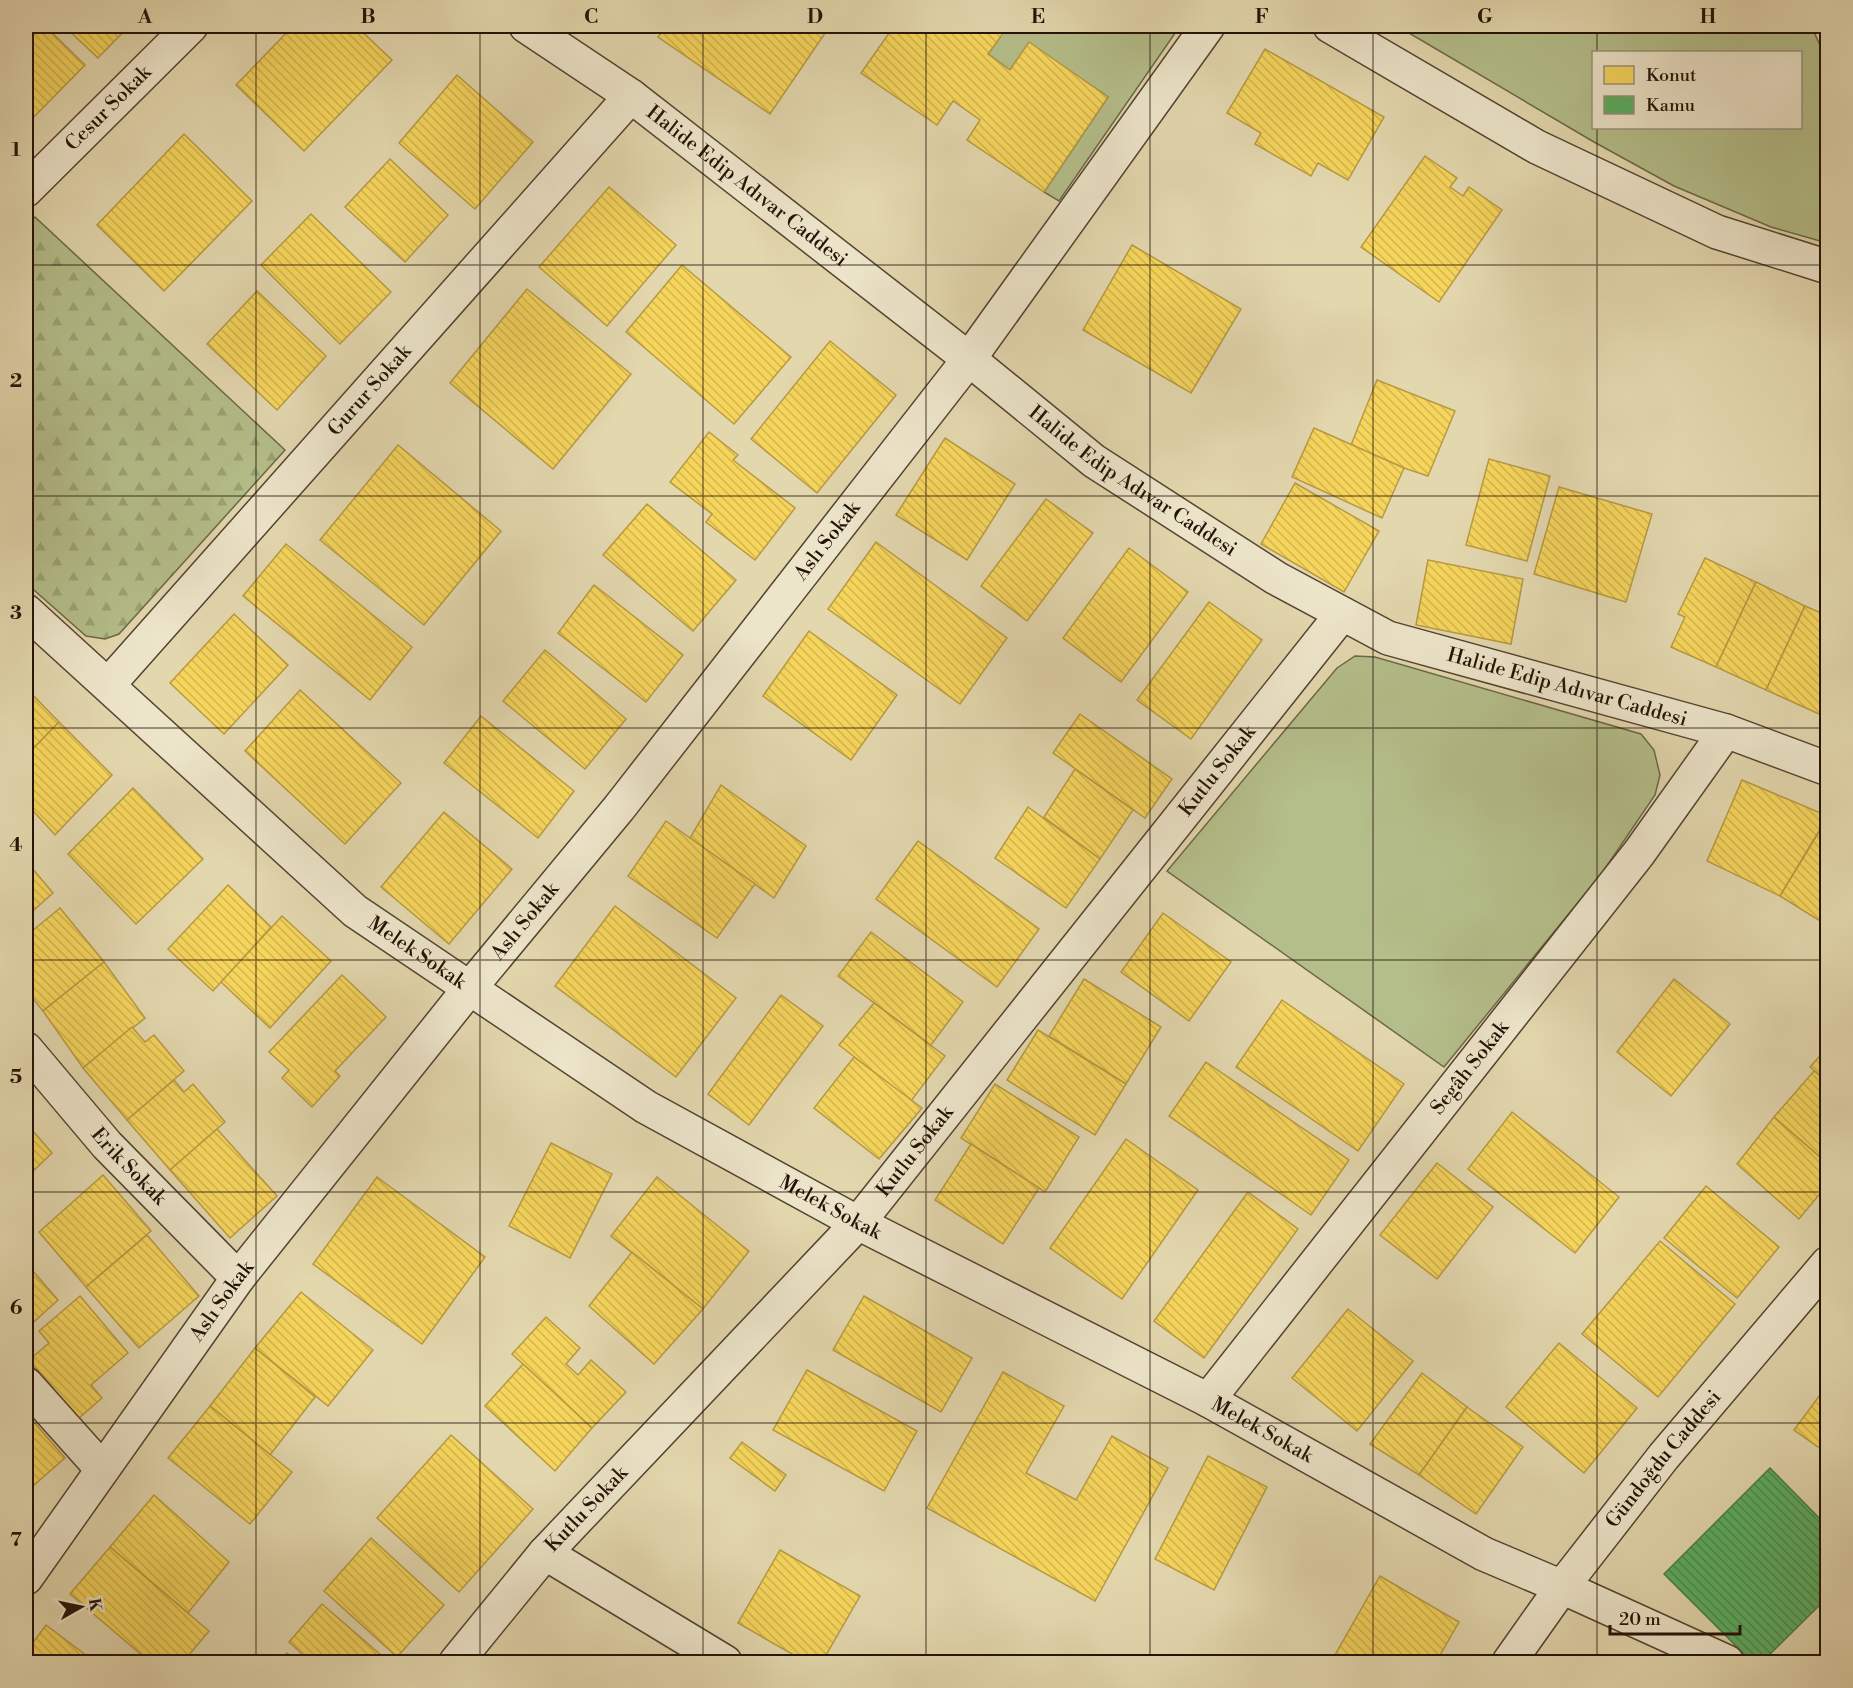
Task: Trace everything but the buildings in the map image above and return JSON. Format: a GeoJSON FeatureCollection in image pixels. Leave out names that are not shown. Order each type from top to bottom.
{"type":"FeatureCollection","features":[{"type":"Feature","properties":{"kind":"street","name":"Cesur Sokak"},"geometry":{"type":"LineString","coordinates":[[26,190],[191,26]]}},
{"type":"Feature","properties":{"kind":"street","name":"Halide Edip Adıvar Caddesi"},"geometry":{"type":"LineString","coordinates":[[526,26],[631,96],[969,359],[1094,461],[1276,578],[1388,638],[1726,731],[1827,769]]}},
{"type":"Feature","properties":{"kind":"street","name":"Aslı Sokak"},"geometry":{"type":"LineString","coordinates":[[26,1578],[238,1278],[619,808],[969,359],[1208,26]]}},
{"type":"Feature","properties":{"kind":"street"},"geometry":{"type":"LineString","coordinates":[[1330,26],[1537,147],[1717,232],[1827,267]]}},
{"type":"Feature","properties":{"kind":"street","name":"Gurur Sokak"},"geometry":{"type":"LineString","coordinates":[[108,685],[631,96]]}},
{"type":"Feature","properties":{"kind":"street","name":"Melek Sokak"},"geometry":{"type":"LineString","coordinates":[[26,611],[355,910],[646,1107],[858,1223],[1208,1400],[1484,1554],[1727,1662]]}},
{"type":"Feature","properties":{"kind":"street","name":"Kutlu Sokak"},"geometry":{"type":"LineString","coordinates":[[456,1662],[545,1553],[858,1223],[1342,614]]}},
{"type":"Feature","properties":{"kind":"street","name":"Segâh Sokak"},"geometry":{"type":"LineString","coordinates":[[1208,1400],[1639,853],[1726,731]]}},
{"type":"Feature","properties":{"kind":"street","name":"Erik Sokak"},"geometry":{"type":"LineString","coordinates":[[26,1049],[107,1145],[238,1278]]}},
{"type":"Feature","properties":{"kind":"street","name":"Gündoğdu Caddesi"},"geometry":{"type":"LineString","coordinates":[[1509,1662],[1562,1587],[1664,1456],[1827,1263]]}},
{"type":"Feature","properties":{"kind":"street"},"geometry":{"type":"LineString","coordinates":[[26,1384],[102,1469]]}},
{"type":"Feature","properties":{"kind":"street"},"geometry":{"type":"LineString","coordinates":[[545,1553],[725,1662]]}},
{"type":"Feature","properties":{"kind":"green space"},"geometry":{"type":"Polygon","coordinates":[[[1003,26],[1180,26],[1059,201],[1044,192],[1108,97],[1029,43],[1010,70],[988,54],[1006,28],[1003,26]]]}},
{"type":"Feature","properties":{"kind":"green space"},"geometry":{"type":"Polygon","coordinates":[[[1397,26],[1811,26],[1827,60],[1827,243],[1771,227],[1674,186],[1594,142],[1397,26]]]}},
{"type":"Feature","properties":{"kind":"green space"},"geometry":{"type":"Polygon","coordinates":[[[35,217],[285,450],[119,634],[105,639],[86,636],[26,583],[26,226],[35,217]]]}},
{"type":"Feature","properties":{"kind":"green space"},"geometry":{"type":"Polygon","coordinates":[[[1355,656],[1375,657],[1641,734],[1654,750],[1660,775],[1655,795],[1602,873],[1444,1067],[1167,871],[1337,668],[1355,656]]]}}]}
